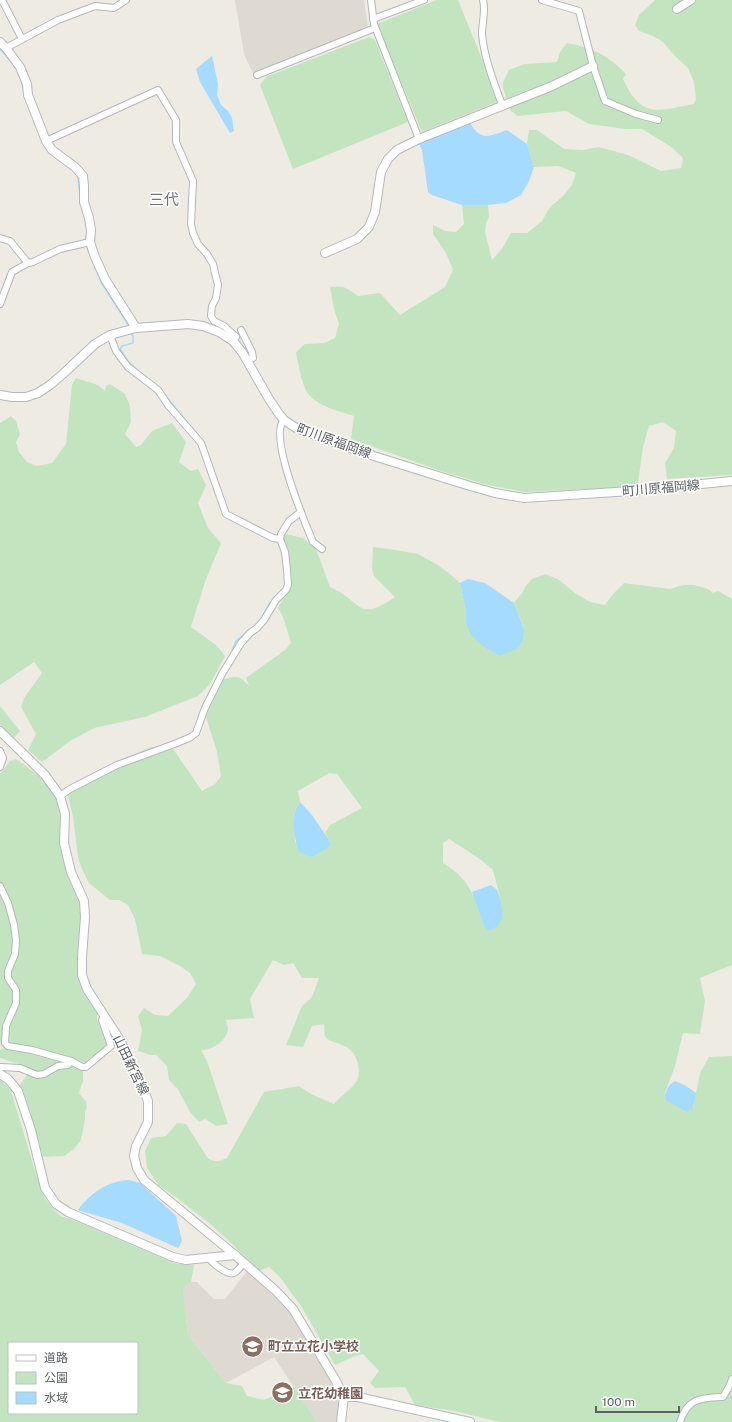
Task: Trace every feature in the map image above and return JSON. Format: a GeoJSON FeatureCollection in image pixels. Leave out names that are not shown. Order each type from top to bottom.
{"type":"FeatureCollection","features":[{"type":"Feature","properties":{"kind":"main road"},"geometry":{"type":"LineString","coordinates":[[677,9],[691,0]]}},
{"type":"Feature","properties":{"kind":"main road"},"geometry":{"type":"LineString","coordinates":[[3,45],[20,67],[27,84],[28,95],[46,141],[52,150],[75,167],[83,176],[84,202],[91,230],[90,242],[95,257],[105,279],[136,328]]}},
{"type":"Feature","properties":{"kind":"main road"},"geometry":{"type":"LineString","coordinates":[[325,253],[349,243],[363,234],[369,227],[375,212],[381,172],[384,164],[397,150],[419,139],[552,86],[593,66]]}},
{"type":"Feature","properties":{"kind":"main road","name":"町川原福岡線"},"geometry":{"type":"LineString","coordinates":[[0,395],[26,397],[38,393],[63,374],[95,344],[110,335],[136,328],[188,324],[207,328],[234,339],[269,399],[284,420],[296,428],[306,433],[361,452],[495,493],[524,498],[631,491],[732,481]]}},
{"type":"Feature","properties":{"kind":"main road","name":"山田新宮線"},"geometry":{"type":"LineString","coordinates":[[0,731],[45,775],[60,796],[65,814],[64,844],[71,872],[84,902],[85,917],[82,975],[87,989],[120,1040],[148,1102],[148,1122],[136,1146],[134,1156],[137,1168],[144,1180],[235,1255],[276,1291],[293,1309],[344,1397]]}},
{"type":"Feature","properties":{"kind":"main road"},"geometry":{"type":"LineString","coordinates":[[0,1074],[8,1079],[18,1091],[31,1130],[45,1188],[56,1204],[68,1212],[173,1257],[186,1260],[235,1255]]}},
{"type":"Feature","properties":{"kind":"main road"},"geometry":{"type":"LineString","coordinates":[[341,1422],[344,1397],[358,1397],[470,1422]]}},
{"type":"Feature","properties":{"kind":"street"},"geometry":{"type":"LineString","coordinates":[[2,0],[22,39]]}},
{"type":"Feature","properties":{"kind":"street"},"geometry":{"type":"LineString","coordinates":[[3,45],[22,39],[58,20],[95,6],[104,3],[114,8],[126,0]]}},
{"type":"Feature","properties":{"kind":"street"},"geometry":{"type":"LineString","coordinates":[[370,0],[375,28],[419,139]]}},
{"type":"Feature","properties":{"kind":"street"},"geometry":{"type":"LineString","coordinates":[[373,19],[424,0]]}},
{"type":"Feature","properties":{"kind":"street"},"geometry":{"type":"LineString","coordinates":[[483,0],[485,8],[482,32],[484,46],[489,69],[502,105]]}},
{"type":"Feature","properties":{"kind":"street"},"geometry":{"type":"LineString","coordinates":[[542,0],[579,11],[590,48],[593,66],[606,101],[636,114],[658,120]]}},
{"type":"Feature","properties":{"kind":"street"},"geometry":{"type":"LineString","coordinates":[[257,75],[375,28]]}},
{"type":"Feature","properties":{"kind":"street"},"geometry":{"type":"LineString","coordinates":[[46,141],[158,90],[176,120],[176,142],[193,181],[191,224],[193,233],[198,244],[213,264],[218,285],[216,298],[212,306],[211,316],[214,321],[224,326],[234,339],[246,340]]}},
{"type":"Feature","properties":{"kind":"street"},"geometry":{"type":"LineString","coordinates":[[0,238],[10,241],[28,263]]}},
{"type":"Feature","properties":{"kind":"street"},"geometry":{"type":"LineString","coordinates":[[0,304],[12,272],[28,263],[60,249],[90,242]]}},
{"type":"Feature","properties":{"kind":"street"},"geometry":{"type":"LineString","coordinates":[[207,328],[209,322],[213,319]]}},
{"type":"Feature","properties":{"kind":"street"},"geometry":{"type":"LineString","coordinates":[[241,330],[252,352],[252,358],[247,361]]}},
{"type":"Feature","properties":{"kind":"street"},"geometry":{"type":"LineString","coordinates":[[110,335],[116,351],[128,367],[158,390],[168,405],[201,443],[226,514],[273,538],[280,540]]}},
{"type":"Feature","properties":{"kind":"street"},"geometry":{"type":"LineString","coordinates":[[284,420],[281,423],[280,430],[286,471],[313,542],[322,548]]}},
{"type":"Feature","properties":{"kind":"street"},"geometry":{"type":"LineString","coordinates":[[60,796],[70,789],[117,765],[177,743],[196,733],[205,708],[218,681],[241,643],[264,620],[276,600],[286,590],[288,585],[285,552],[280,540],[281,534],[286,525],[301,512]]}},
{"type":"Feature","properties":{"kind":"street"},"geometry":{"type":"LineString","coordinates":[[0,750],[4,758],[0,768]]}},
{"type":"Feature","properties":{"kind":"street"},"geometry":{"type":"LineString","coordinates":[[0,886],[8,903],[14,925],[16,940],[15,954],[8,971],[8,978],[16,990],[16,1003],[6,1026],[5,1043],[8,1046],[32,1050],[71,1061],[82,1067],[86,1066],[111,1046],[102,1020],[105,1016]]}},
{"type":"Feature","properties":{"kind":"street"},"geometry":{"type":"LineString","coordinates":[[0,1067],[20,1068],[37,1075],[44,1074],[58,1066],[68,1066],[71,1061]]}},
{"type":"Feature","properties":{"kind":"street"},"geometry":{"type":"LineString","coordinates":[[209,1258],[214,1265],[230,1274],[234,1273],[244,1263]]}},
{"type":"Feature","properties":{"kind":"street"},"geometry":{"type":"LineString","coordinates":[[680,1422],[686,1407],[702,1398],[723,1397],[732,1379]]}},
{"type":"Feature","properties":{"kind":"shaded area"},"geometry":{"type":"Polygon","coordinates":[[[235,0],[364,0],[368,27],[253,73],[244,54],[235,0]]]}},
{"type":"Feature","properties":{"kind":"shaded area","name":"町立立花小学校"},"geometry":{"type":"Polygon","coordinates":[[[248,1270],[291,1314],[331,1380],[340,1402],[338,1422],[317,1422],[274,1357],[226,1383],[188,1335],[183,1289],[191,1282],[197,1282],[214,1299],[225,1299],[248,1270]]]}},
{"type":"Feature","properties":{"kind":"green space"},"geometry":{"type":"Polygon","coordinates":[[[437,0],[458,0],[499,101],[422,132],[377,24],[437,0]]]}},
{"type":"Feature","properties":{"kind":"green space"},"geometry":{"type":"Polygon","coordinates":[[[655,0],[732,0],[732,475],[667,479],[665,463],[674,448],[676,431],[663,422],[649,426],[643,447],[638,483],[626,487],[524,492],[484,484],[441,471],[351,439],[354,416],[324,406],[309,395],[302,381],[296,352],[305,344],[325,343],[335,338],[339,324],[334,309],[330,287],[339,286],[358,296],[380,293],[400,315],[445,287],[453,270],[446,253],[433,234],[433,225],[445,231],[456,232],[464,224],[462,205],[488,205],[489,217],[486,223],[485,232],[492,260],[502,249],[511,233],[527,233],[542,221],[550,207],[563,196],[572,185],[576,173],[558,166],[534,167],[527,144],[529,130],[537,130],[564,149],[583,150],[599,147],[628,155],[661,171],[681,168],[683,158],[670,146],[642,129],[625,129],[589,124],[566,111],[518,116],[511,111],[503,88],[503,82],[509,70],[525,64],[557,62],[560,52],[567,43],[592,50],[613,62],[626,74],[623,79],[630,92],[637,101],[644,106],[651,109],[660,110],[694,104],[696,99],[694,82],[688,68],[663,42],[653,36],[639,31],[635,25],[639,15],[655,0]]]}},
{"type":"Feature","properties":{"kind":"green space"},"geometry":{"type":"Polygon","coordinates":[[[369,37],[375,40],[408,122],[293,169],[260,85],[266,77],[369,37]]]}},
{"type":"Feature","properties":{"kind":"green space"},"geometry":{"type":"Polygon","coordinates":[[[76,378],[98,385],[105,391],[106,386],[110,384],[125,394],[130,406],[131,422],[125,434],[136,447],[141,445],[152,431],[172,423],[186,442],[179,462],[191,471],[198,469],[206,485],[198,503],[208,528],[221,543],[206,579],[191,627],[216,645],[225,656],[210,684],[198,696],[145,717],[94,728],[70,741],[42,762],[28,750],[36,734],[21,707],[24,698],[42,673],[34,662],[0,685],[0,423],[11,416],[16,421],[20,434],[16,442],[19,452],[27,462],[37,466],[52,463],[66,444],[72,385],[76,378]]]}},
{"type":"Feature","properties":{"kind":"green space"},"geometry":{"type":"Polygon","coordinates":[[[286,534],[303,538],[316,549],[330,587],[340,592],[360,607],[366,609],[373,609],[395,597],[374,576],[372,569],[373,547],[418,554],[438,565],[460,583],[466,611],[466,623],[524,628],[514,603],[532,579],[545,574],[558,579],[575,593],[590,602],[605,605],[624,583],[670,589],[683,585],[694,585],[708,589],[713,593],[718,591],[732,599],[732,965],[700,978],[705,1001],[700,1034],[683,1033],[675,1066],[665,1093],[693,1108],[700,1073],[709,1057],[732,1056],[732,1422],[500,1422],[454,1411],[415,1405],[405,1387],[375,1388],[370,1383],[379,1371],[363,1354],[335,1365],[301,1306],[279,1276],[269,1267],[259,1271],[209,1223],[158,1185],[147,1168],[145,1151],[151,1138],[166,1136],[177,1123],[186,1124],[207,1157],[214,1161],[221,1160],[227,1158],[264,1092],[299,1086],[311,1094],[334,1104],[354,1085],[359,1076],[356,1057],[352,1051],[347,1047],[328,1039],[325,1036],[324,1024],[312,1026],[303,1047],[286,1045],[302,1006],[312,997],[319,978],[302,978],[293,963],[284,965],[273,960],[250,999],[254,1018],[226,1020],[228,1029],[224,1038],[214,1047],[201,1050],[207,1061],[228,1124],[216,1126],[205,1119],[199,1122],[190,1112],[178,1089],[169,1080],[167,1066],[156,1055],[150,1055],[138,1051],[142,1030],[138,1016],[144,1008],[155,1015],[168,1016],[187,998],[196,984],[190,973],[180,966],[160,956],[142,954],[135,919],[128,905],[119,900],[110,900],[89,883],[78,857],[73,817],[66,788],[118,761],[151,747],[171,746],[202,791],[215,784],[221,776],[217,752],[202,704],[216,682],[236,677],[242,679],[249,686],[246,678],[285,650],[291,643],[283,617],[278,608],[289,589],[292,577],[290,564],[282,540],[286,534]],[[329,773],[298,791],[300,802],[294,816],[295,842],[331,843],[325,833],[330,825],[362,808],[337,774],[329,773]],[[449,839],[443,843],[443,863],[457,873],[468,886],[484,926],[500,898],[493,870],[480,859],[449,839]]]}},
{"type":"Feature","properties":{"kind":"green space"},"geometry":{"type":"Polygon","coordinates":[[[0,706],[20,731],[13,739],[0,725],[0,706]]]}},
{"type":"Feature","properties":{"kind":"green space"},"geometry":{"type":"Polygon","coordinates":[[[16,759],[38,775],[48,785],[58,802],[60,818],[59,842],[66,868],[79,898],[81,911],[80,940],[77,963],[78,975],[84,994],[97,1012],[97,1019],[107,1045],[83,1064],[83,1081],[79,1093],[86,1102],[87,1107],[81,1140],[74,1149],[64,1156],[43,1157],[27,1102],[20,1085],[27,1075],[19,1064],[0,1058],[0,1050],[3,1048],[0,1043],[0,774],[10,761],[16,759]]]}},
{"type":"Feature","properties":{"kind":"green space"},"geometry":{"type":"Polygon","coordinates":[[[0,1079],[11,1091],[37,1177],[45,1198],[53,1209],[62,1217],[69,1218],[174,1263],[194,1265],[191,1282],[183,1289],[188,1335],[226,1383],[242,1386],[247,1396],[264,1400],[294,1387],[317,1422],[0,1422],[0,1079]]]}},
{"type":"Feature","properties":{"kind":"water"},"geometry":{"type":"Polygon","coordinates":[[[212,56],[218,84],[217,95],[221,105],[228,111],[232,118],[234,131],[230,133],[200,82],[196,69],[212,56]]]}},
{"type":"Feature","properties":{"kind":"water"},"geometry":{"type":"Polygon","coordinates":[[[470,123],[478,133],[482,135],[491,135],[507,130],[527,144],[534,167],[529,181],[521,195],[506,203],[462,205],[432,195],[428,192],[422,150],[418,142],[470,123]]]}},
{"type":"Feature","properties":{"kind":"water"},"geometry":{"type":"Polygon","coordinates":[[[468,579],[485,583],[514,603],[524,629],[523,640],[518,648],[500,656],[484,647],[471,635],[466,623],[466,611],[460,583],[468,579]]]}},
{"type":"Feature","properties":{"kind":"water"},"geometry":{"type":"Polygon","coordinates":[[[300,802],[312,815],[331,843],[330,846],[312,857],[299,852],[296,840],[294,819],[300,802]]]}},
{"type":"Feature","properties":{"kind":"water"},"geometry":{"type":"Polygon","coordinates":[[[491,885],[497,890],[500,898],[503,918],[497,927],[489,931],[484,926],[472,892],[491,885]]]}},
{"type":"Feature","properties":{"kind":"water"},"geometry":{"type":"Polygon","coordinates":[[[675,1081],[696,1093],[693,1108],[687,1112],[666,1100],[667,1089],[675,1081]]]}},
{"type":"Feature","properties":{"kind":"water"},"geometry":{"type":"Polygon","coordinates":[[[129,1180],[140,1183],[176,1216],[182,1241],[178,1248],[122,1223],[78,1210],[88,1198],[100,1189],[107,1185],[129,1180]]]}},
{"type":"Feature","properties":{"kind":"waterway"},"geometry":{"type":"LineString","coordinates":[[0,49],[8,58]]}},
{"type":"Feature","properties":{"kind":"waterway"},"geometry":{"type":"LineString","coordinates":[[20,76],[25,96]]}},
{"type":"Feature","properties":{"kind":"waterway"},"geometry":{"type":"LineString","coordinates":[[28,105],[33,118]]}},
{"type":"Feature","properties":{"kind":"waterway"},"geometry":{"type":"LineString","coordinates":[[76,173],[80,197]]}},
{"type":"Feature","properties":{"kind":"waterway"},"geometry":{"type":"LineString","coordinates":[[81,204],[86,220]]}},
{"type":"Feature","properties":{"kind":"waterway"},"geometry":{"type":"LineString","coordinates":[[85,241],[87,233]]}},
{"type":"Feature","properties":{"kind":"waterway"},"geometry":{"type":"LineString","coordinates":[[86,245],[101,282],[129,326]]}},
{"type":"Feature","properties":{"kind":"waterway"},"geometry":{"type":"LineString","coordinates":[[131,332],[133,343],[122,346],[120,349],[128,361],[139,372]]}},
{"type":"Feature","properties":{"kind":"waterway"},"geometry":{"type":"LineString","coordinates":[[164,394],[198,435]]}},
{"type":"Feature","properties":{"kind":"waterway"},"geometry":{"type":"LineString","coordinates":[[260,621],[269,604],[278,595]]}},
{"type":"Feature","properties":{"kind":"waterway"},"geometry":{"type":"LineString","coordinates":[[229,658],[236,641],[249,630]]}},
{"type":"Feature","properties":{"kind":"place","name":"町立立花小学校"},"geometry":{"type":"Point","coordinates":[253,1346]}},
{"type":"Feature","properties":{"kind":"place","name":"立花幼稚園"},"geometry":{"type":"Point","coordinates":[283,1393]}},
{"type":"Feature","properties":{"kind":"district","name":"三代"},"geometry":{"type":"Point","coordinates":[164,199]}}]}
